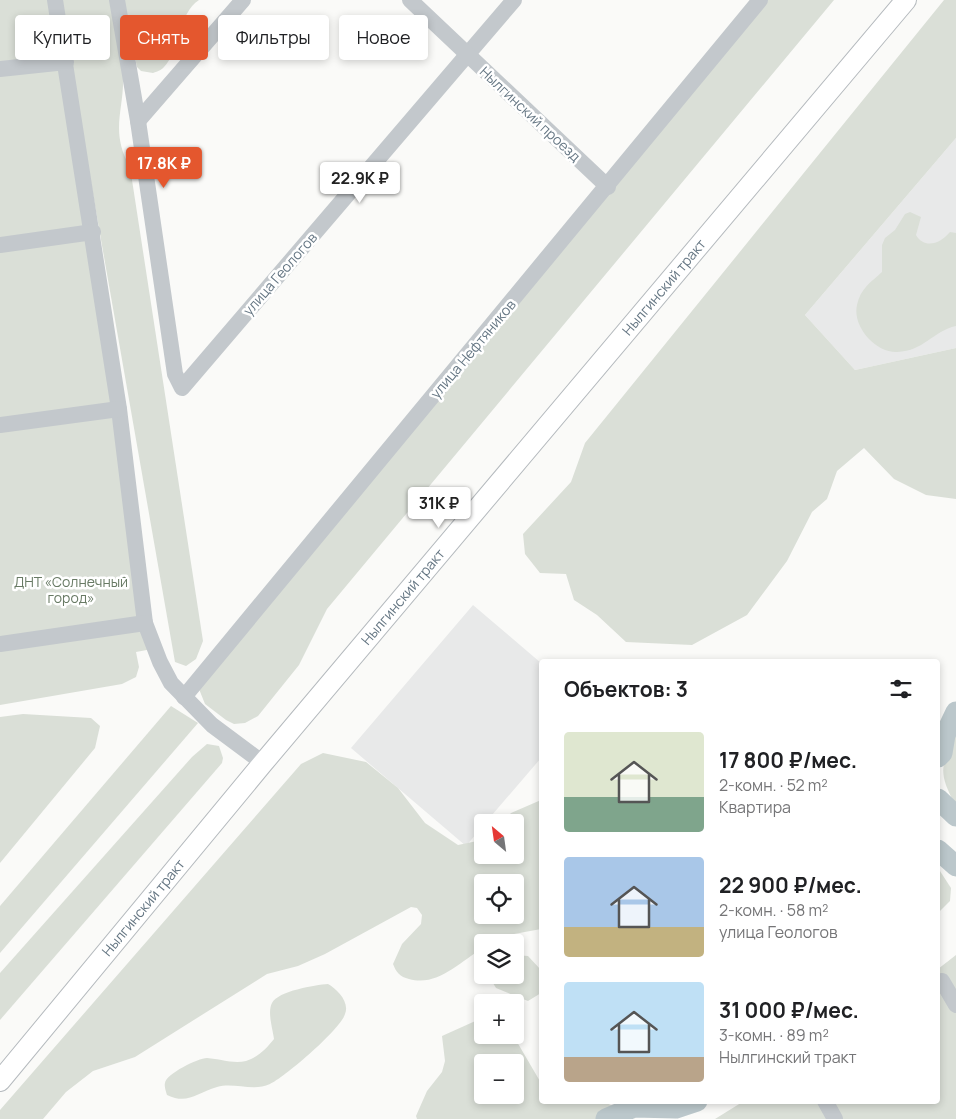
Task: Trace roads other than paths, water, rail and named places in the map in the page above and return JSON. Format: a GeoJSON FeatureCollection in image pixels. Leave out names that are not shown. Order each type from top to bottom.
{"type":"FeatureCollection","features":[{"type":"Feature","properties":{"kind":"main road","name":"Нылгинский тракт"},"geometry":{"type":"LineString","coordinates":[[0,1081],[263,763],[906,0]]}},
{"type":"Feature","properties":{"kind":"street"},"geometry":{"type":"LineString","coordinates":[[55,0],[119,410],[146,623],[160,662],[171,684],[212,725],[263,763]]}},
{"type":"Feature","properties":{"kind":"street"},"geometry":{"type":"LineString","coordinates":[[117,0],[138,121]]}},
{"type":"Feature","properties":{"kind":"street"},"geometry":{"type":"LineString","coordinates":[[138,121],[243,0]]}},
{"type":"Feature","properties":{"kind":"street","name":"Нылгинский проезд"},"geometry":{"type":"LineString","coordinates":[[410,0],[608,187]]}},
{"type":"Feature","properties":{"kind":"street","name":"улица Геологов"},"geometry":{"type":"LineString","coordinates":[[138,121],[175,374],[182,388],[514,0]]}},
{"type":"Feature","properties":{"kind":"street","name":"улица Нефтяников"},"geometry":{"type":"LineString","coordinates":[[184,697],[608,187],[760,0]]}},
{"type":"Feature","properties":{"kind":"street"},"geometry":{"type":"LineString","coordinates":[[8,68],[66,62]]}},
{"type":"Feature","properties":{"kind":"street"},"geometry":{"type":"LineString","coordinates":[[0,245],[92,232]]}},
{"type":"Feature","properties":{"kind":"street"},"geometry":{"type":"LineString","coordinates":[[0,425],[119,410]]}},
{"type":"Feature","properties":{"kind":"street"},"geometry":{"type":"LineString","coordinates":[[0,644],[146,623]]}},
{"type":"Feature","properties":{"kind":"street"},"geometry":{"type":"LineString","coordinates":[[942,980],[956,1005]]}},
{"type":"Feature","properties":{"kind":"street"},"geometry":{"type":"LineString","coordinates":[[827,1104],[835,1119]]}},
{"type":"Feature","properties":{"kind":"waterway"},"geometry":{"type":"LineString","coordinates":[[940,755],[945,735],[956,712]]}},
{"type":"Feature","properties":{"kind":"waterway"},"geometry":{"type":"LineString","coordinates":[[940,801],[956,816]]}},
{"type":"Feature","properties":{"kind":"waterway"},"geometry":{"type":"LineString","coordinates":[[940,852],[956,866]]}},
{"type":"Feature","properties":{"kind":"waterway"},"geometry":{"type":"LineString","coordinates":[[606,1119],[634,1107],[676,1108],[688,1104]]}},
{"type":"Feature","properties":{"kind":"park label","name":"ДНТ «Солнечный город»"},"geometry":{"type":"Point","coordinates":[71,590]}}]}
